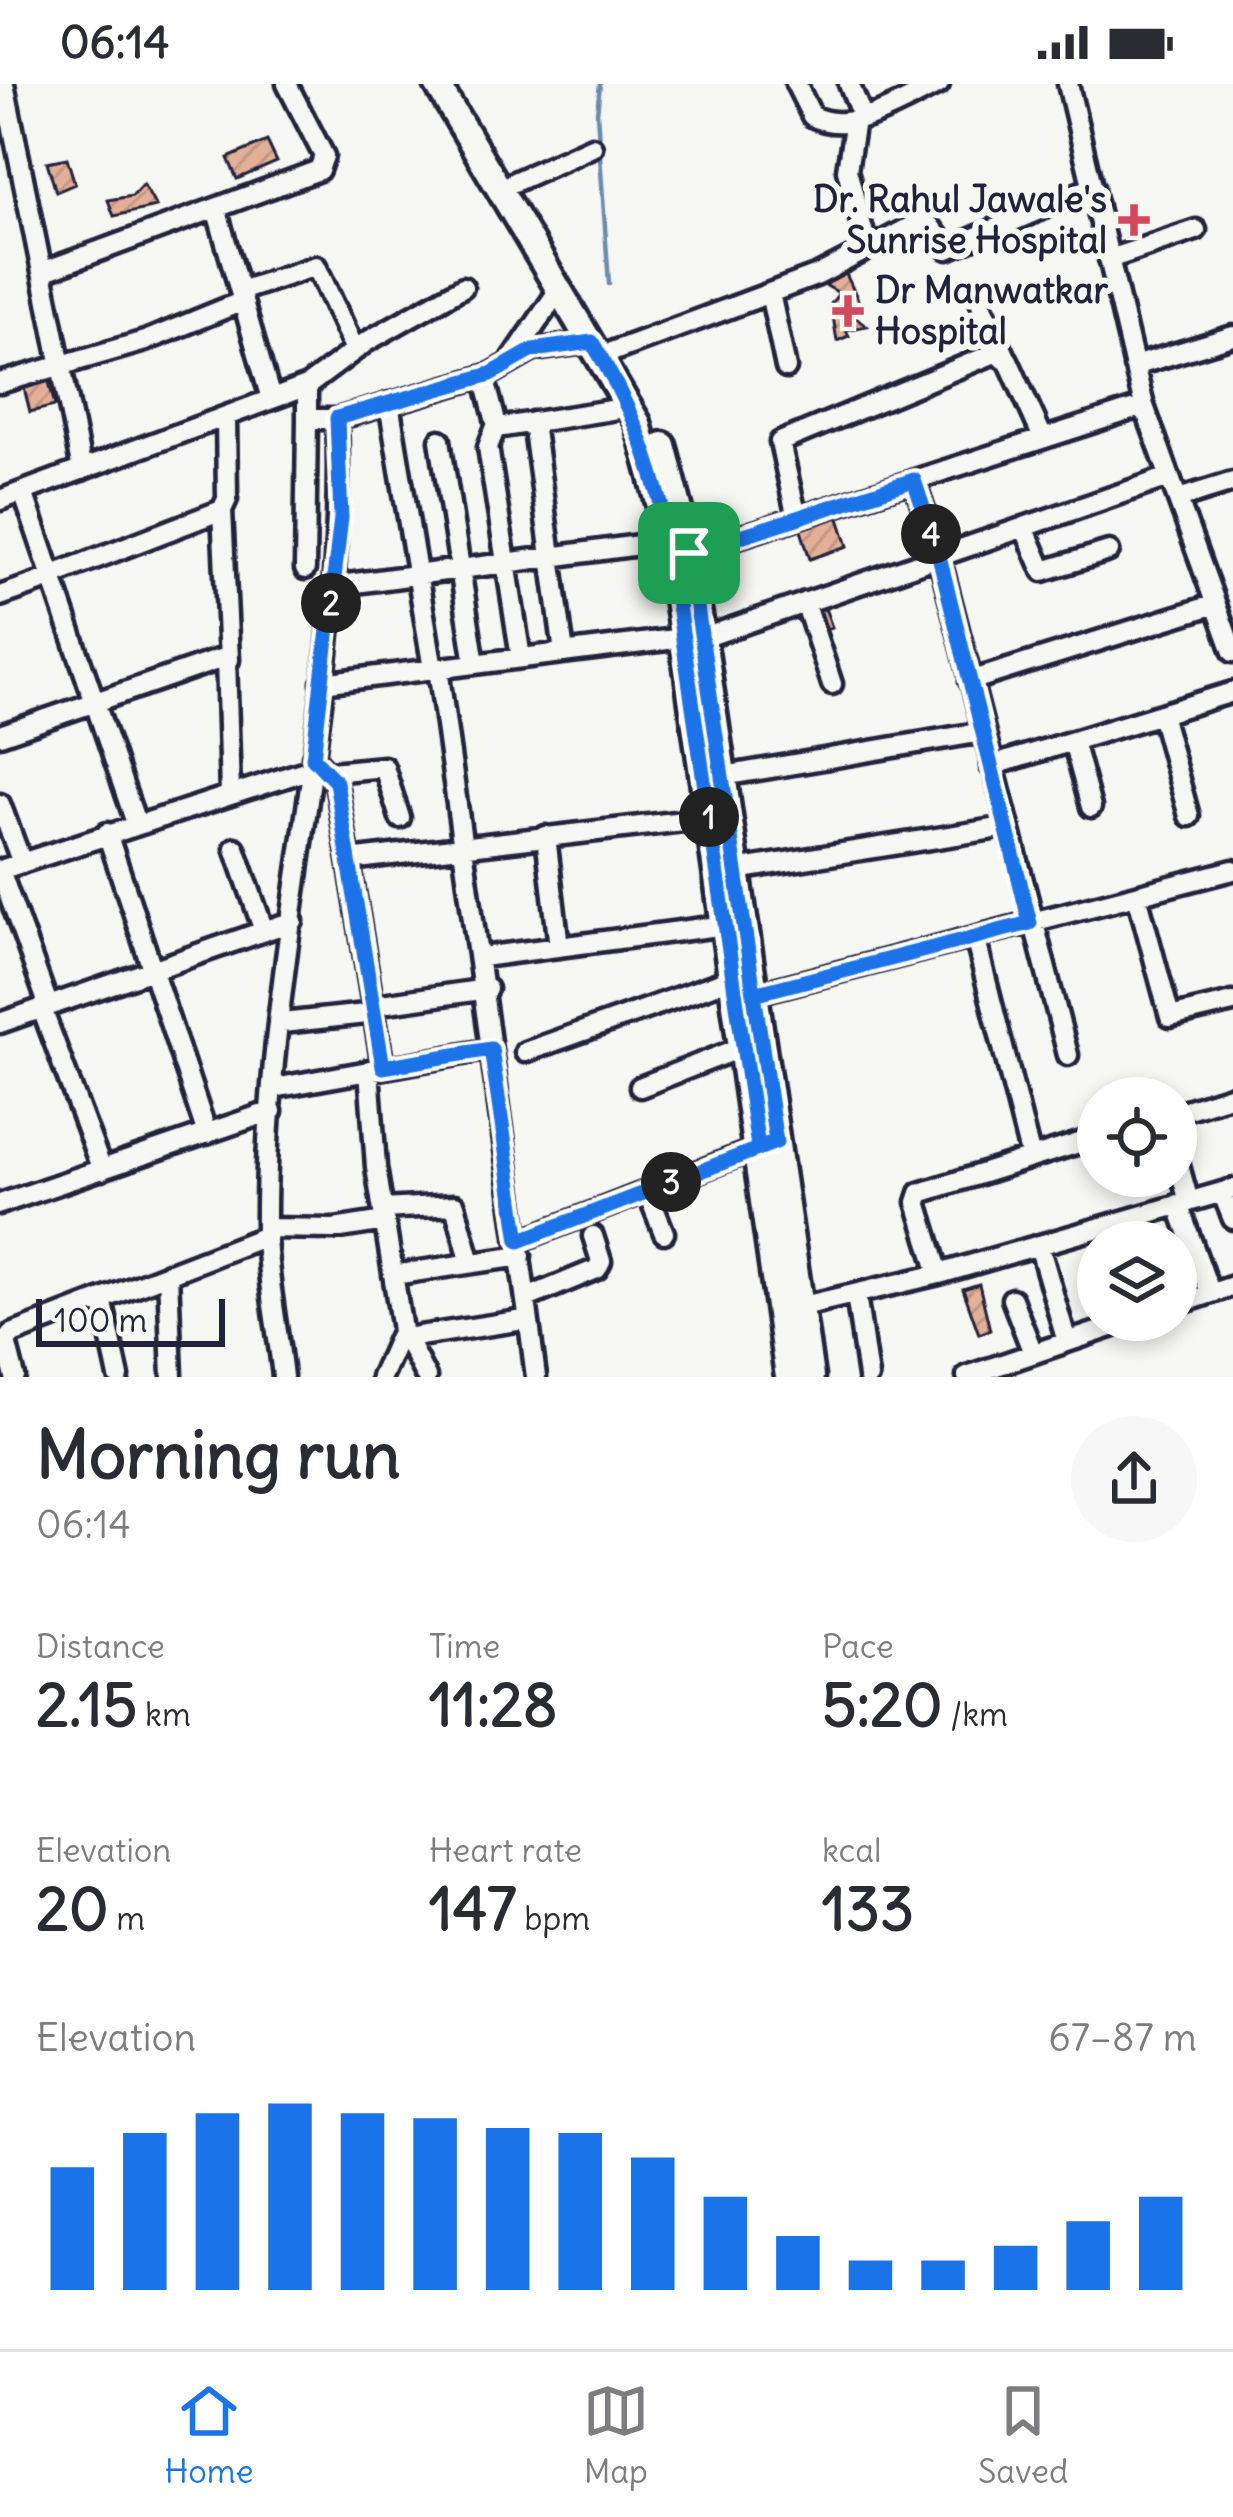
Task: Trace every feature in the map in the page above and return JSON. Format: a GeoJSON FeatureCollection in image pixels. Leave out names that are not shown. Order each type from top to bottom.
{"type":"FeatureCollection","features":[{"type":"Feature","properties":{"kind":"main road"},"geometry":{"type":"LineString","coordinates":[[437,84],[560,288],[660,435],[736,870],[745,985],[790,1309],[788,1377]]}},
{"type":"Feature","properties":{"kind":"main road"},"geometry":{"type":"LineString","coordinates":[[456,84],[603,346],[647,445],[679,547]]}},
{"type":"Feature","properties":{"kind":"main road"},"geometry":{"type":"LineString","coordinates":[[693,638],[709,818],[726,925],[745,985],[745,1046],[767,1144]]}},
{"type":"Feature","properties":{"kind":"main road"},"geometry":{"type":"LineString","coordinates":[[790,1309],[812,1377]]}},
{"type":"Feature","properties":{"kind":"street"},"geometry":{"type":"LineString","coordinates":[[4,84],[82,470]]}},
{"type":"Feature","properties":{"kind":"street"},"geometry":{"type":"LineString","coordinates":[[42,272],[323,167],[324,156],[287,84]]}},
{"type":"Feature","properties":{"kind":"street"},"geometry":{"type":"LineString","coordinates":[[796,84],[819,120],[859,119],[940,84]]}},
{"type":"Feature","properties":{"kind":"street"},"geometry":{"type":"LineString","coordinates":[[849,84],[859,119],[847,165],[868,248]]}},
{"type":"Feature","properties":{"kind":"street"},"geometry":{"type":"LineString","coordinates":[[1068,84],[1144,406],[1178,499],[1198,610],[1233,652]]}},
{"type":"Feature","properties":{"kind":"street"},"geometry":{"type":"LineString","coordinates":[[514,182],[592,147]]}},
{"type":"Feature","properties":{"kind":"street"},"geometry":{"type":"LineString","coordinates":[[307,419],[337,418],[484,376],[533,350],[603,346],[770,293],[923,221],[948,249],[1093,188]]}},
{"type":"Feature","properties":{"kind":"street"},"geometry":{"type":"LineString","coordinates":[[216,208],[271,399]]}},
{"type":"Feature","properties":{"kind":"street"},"geometry":{"type":"LineString","coordinates":[[1109,259],[1196,230]]}},
{"type":"Feature","properties":{"kind":"street"},"geometry":{"type":"LineString","coordinates":[[0,383],[62,368],[319,267],[355,350]]}},
{"type":"Feature","properties":{"kind":"street"},"geometry":{"type":"LineString","coordinates":[[0,500],[307,386],[355,350],[463,287]]}},
{"type":"Feature","properties":{"kind":"street"},"geometry":{"type":"LineString","coordinates":[[510,363],[560,288]]}},
{"type":"Feature","properties":{"kind":"street"},"geometry":{"type":"LineString","coordinates":[[770,293],[786,368]]}},
{"type":"Feature","properties":{"kind":"street"},"geometry":{"type":"LineString","coordinates":[[981,304],[1043,438]]}},
{"type":"Feature","properties":{"kind":"street"},"geometry":{"type":"LineString","coordinates":[[1134,366],[1233,336]]}},
{"type":"Feature","properties":{"kind":"street"},"geometry":{"type":"LineString","coordinates":[[796,518],[780,442],[995,353],[1005,356]]}},
{"type":"Feature","properties":{"kind":"street"},"geometry":{"type":"LineString","coordinates":[[484,376],[497,424],[488,447],[521,658]]}},
{"type":"Feature","properties":{"kind":"street"},"geometry":{"type":"LineString","coordinates":[[305,569],[307,386]]}},
{"type":"Feature","properties":{"kind":"street"},"geometry":{"type":"LineString","coordinates":[[389,403],[487,989],[536,1377]]}},
{"type":"Feature","properties":{"kind":"street"},"geometry":{"type":"LineString","coordinates":[[333,586],[550,557],[679,547],[796,518],[1144,406]]}},
{"type":"Feature","properties":{"kind":"street"},"geometry":{"type":"LineString","coordinates":[[497,424],[630,407]]}},
{"type":"Feature","properties":{"kind":"street"},"geometry":{"type":"LineString","coordinates":[[226,416],[227,499],[222,510],[230,794]]}},
{"type":"Feature","properties":{"kind":"street"},"geometry":{"type":"LineString","coordinates":[[283,1377],[266,1232],[272,1112],[293,921],[318,766],[322,682],[341,518],[337,418]]}},
{"type":"Feature","properties":{"kind":"street"},"geometry":{"type":"LineString","coordinates":[[532,422],[564,652]]}},
{"type":"Feature","properties":{"kind":"street"},"geometry":{"type":"LineString","coordinates":[[440,440],[475,664]]}},
{"type":"Feature","properties":{"kind":"street"},"geometry":{"type":"LineString","coordinates":[[322,682],[693,638],[1169,477]]}},
{"type":"Feature","properties":{"kind":"street"},"geometry":{"type":"LineString","coordinates":[[914,480],[939,556],[1030,923],[1068,1055]]}},
{"type":"Feature","properties":{"kind":"street"},"geometry":{"type":"LineString","coordinates":[[1178,499],[1233,482]]}},
{"type":"Feature","properties":{"kind":"street"},"geometry":{"type":"LineString","coordinates":[[23,492],[98,700],[136,823]]}},
{"type":"Feature","properties":{"kind":"street"},"geometry":{"type":"LineString","coordinates":[[0,596],[222,510]]}},
{"type":"Feature","properties":{"kind":"street"},"geometry":{"type":"LineString","coordinates":[[1024,526],[1043,571],[1109,551]]}},
{"type":"Feature","properties":{"kind":"street"},"geometry":{"type":"LineString","coordinates":[[805,602],[832,684]]}},
{"type":"Feature","properties":{"kind":"street"},"geometry":{"type":"LineString","coordinates":[[970,681],[1198,610]]}},
{"type":"Feature","properties":{"kind":"street"},"geometry":{"type":"LineString","coordinates":[[0,735],[222,657],[229,660]]}},
{"type":"Feature","properties":{"kind":"street"},"geometry":{"type":"LineString","coordinates":[[991,766],[1231,693]]}},
{"type":"Feature","properties":{"kind":"street"},"geometry":{"type":"LineString","coordinates":[[1161,714],[1190,816]]}},
{"type":"Feature","properties":{"kind":"street"},"geometry":{"type":"LineString","coordinates":[[723,776],[982,732]]}},
{"type":"Feature","properties":{"kind":"street"},"geometry":{"type":"LineString","coordinates":[[1073,741],[1091,807]]}},
{"type":"Feature","properties":{"kind":"street"},"geometry":{"type":"LineString","coordinates":[[318,766],[349,860],[374,1009],[384,1215],[393,1275],[404,1334],[426,1377]]}},
{"type":"Feature","properties":{"kind":"street"},"geometry":{"type":"LineString","coordinates":[[102,1170],[0,870],[318,766],[384,766],[400,818]]}},
{"type":"Feature","properties":{"kind":"street"},"geometry":{"type":"LineString","coordinates":[[0,804],[22,863]]}},
{"type":"Feature","properties":{"kind":"street"},"geometry":{"type":"LineString","coordinates":[[349,860],[709,818]]}},
{"type":"Feature","properties":{"kind":"street"},"geometry":{"type":"LineString","coordinates":[[736,870],[1006,827]]}},
{"type":"Feature","properties":{"kind":"street"},"geometry":{"type":"LineString","coordinates":[[106,833],[207,1134]]}},
{"type":"Feature","properties":{"kind":"street"},"geometry":{"type":"LineString","coordinates":[[546,836],[559,947]]}},
{"type":"Feature","properties":{"kind":"street"},"geometry":{"type":"LineString","coordinates":[[235,848],[264,931]]}},
{"type":"Feature","properties":{"kind":"street"},"geometry":{"type":"LineString","coordinates":[[525,1052],[745,985],[975,937],[1233,870]]}},
{"type":"Feature","properties":{"kind":"street"},"geometry":{"type":"LineString","coordinates":[[1137,895],[1170,1018],[1233,1002]]}},
{"type":"Feature","properties":{"kind":"street"},"geometry":{"type":"LineString","coordinates":[[0,1023],[293,921]]}},
{"type":"Feature","properties":{"kind":"street"},"geometry":{"type":"LineString","coordinates":[[482,957],[726,925]]}},
{"type":"Feature","properties":{"kind":"street"},"geometry":{"type":"LineString","coordinates":[[975,937],[1031,1157]]}},
{"type":"Feature","properties":{"kind":"street"},"geometry":{"type":"LineString","coordinates":[[282,1022],[487,989]]}},
{"type":"Feature","properties":{"kind":"street"},"geometry":{"type":"LineString","coordinates":[[640,1087],[745,1046]]}},
{"type":"Feature","properties":{"kind":"street"},"geometry":{"type":"LineString","coordinates":[[274,1088],[491,1049]]}},
{"type":"Feature","properties":{"kind":"street"},"geometry":{"type":"LineString","coordinates":[[1197,1106],[1233,1095]]}},
{"type":"Feature","properties":{"kind":"street"},"geometry":{"type":"LineString","coordinates":[[0,1181],[4,1203],[272,1112]]}},
{"type":"Feature","properties":{"kind":"street"},"geometry":{"type":"LineString","coordinates":[[939,1274],[917,1202],[920,1193],[1077,1143]]}},
{"type":"Feature","properties":{"kind":"street"},"geometry":{"type":"LineString","coordinates":[[393,1275],[471,1263],[520,1248],[767,1144]]}},
{"type":"Feature","properties":{"kind":"street"},"geometry":{"type":"LineString","coordinates":[[790,1309],[939,1274],[1228,1190],[1233,1219]]}},
{"type":"Feature","properties":{"kind":"street"},"geometry":{"type":"LineString","coordinates":[[647,1191],[664,1233]]}},
{"type":"Feature","properties":{"kind":"street"},"geometry":{"type":"LineString","coordinates":[[1183,1197],[1210,1294]]}},
{"type":"Feature","properties":{"kind":"street"},"geometry":{"type":"LineString","coordinates":[[15,1377],[8,1337],[266,1232],[331,1230],[384,1215],[455,1205],[471,1263]]}},
{"type":"Feature","properties":{"kind":"street"},"geometry":{"type":"LineString","coordinates":[[404,1334],[524,1320],[528,1306],[598,1269],[601,1261],[593,1236]]}},
{"type":"Feature","properties":{"kind":"street"},"geometry":{"type":"LineString","coordinates":[[1039,1245],[1067,1342]]}},
{"type":"Feature","properties":{"kind":"street"},"geometry":{"type":"LineString","coordinates":[[169,1274],[172,1377]]}},
{"type":"Feature","properties":{"kind":"street"},"geometry":{"type":"LineString","coordinates":[[1197,1298],[1233,1286]]}},
{"type":"Feature","properties":{"kind":"street"},"geometry":{"type":"LineString","coordinates":[[856,1294],[868,1377]]}},
{"type":"Feature","properties":{"kind":"street"},"geometry":{"type":"LineString","coordinates":[[101,1299],[119,1377]]}},
{"type":"Feature","properties":{"kind":"street"},"geometry":{"type":"LineString","coordinates":[[1012,1299],[1034,1353]]}},
{"type":"Feature","properties":{"kind":"street"},"geometry":{"type":"LineString","coordinates":[[381,1377],[404,1334]]}},
{"type":"Feature","properties":{"kind":"street"},"geometry":{"type":"LineString","coordinates":[[967,1376],[1015,1369],[1034,1353],[1077,1338]]}},
{"type":"Feature","properties":{"kind":"building"},"geometry":{"type":"Polygon","coordinates":[[[267,141],[277,162],[237,179],[228,158],[267,141]]]}},
{"type":"Feature","properties":{"kind":"building"},"geometry":{"type":"Polygon","coordinates":[[[67,158],[75,184],[56,192],[47,162],[67,158]]]}},
{"type":"Feature","properties":{"kind":"building"},"geometry":{"type":"Polygon","coordinates":[[[143,184],[156,207],[114,216],[108,200],[132,196],[143,184]]]}},
{"type":"Feature","properties":{"kind":"building"},"geometry":{"type":"Polygon","coordinates":[[[844,270],[863,310],[853,315],[867,326],[846,330],[849,336],[837,341],[831,304],[839,293],[825,285],[844,270]]]}},
{"type":"Feature","properties":{"kind":"building"},"geometry":{"type":"Polygon","coordinates":[[[47,374],[55,406],[30,412],[22,380],[47,374]]]}},
{"type":"Feature","properties":{"kind":"building"},"geometry":{"type":"Polygon","coordinates":[[[837,512],[848,546],[810,559],[799,524],[837,512]]]}},
{"type":"Feature","properties":{"kind":"building"},"geometry":{"type":"Polygon","coordinates":[[[823,603],[832,627],[821,631],[812,608],[823,603]]]}},
{"type":"Feature","properties":{"kind":"building"},"geometry":{"type":"Polygon","coordinates":[[[979,1284],[990,1330],[979,1334],[963,1289],[979,1284]]]}},
{"type":"Feature","properties":{"kind":"waterway"},"geometry":{"type":"LineString","coordinates":[[600,84],[597,113],[609,284]]}},
{"type":"Feature","properties":{"kind":"place","name":"Dr. Rahul Jawale's Sunrise Hospital"},"geometry":{"type":"Point","coordinates":[1134,220]}},
{"type":"Feature","properties":{"kind":"place","name":"Dr Manwatkar Hospital"},"geometry":{"type":"Point","coordinates":[848,311]}},
{"type":"Feature","properties":{"kind":"route"},"geometry":{"type":"LineString","coordinates":[[689,553],[703,638],[736,870],[776,1142],[758,1147],[666,524],[647,445],[617,384],[592,342],[533,350],[491,374],[337,418],[341,518],[313,758],[336,782],[383,1067],[491,1049],[519,1241],[776,1142],[754,994],[1030,923],[939,556],[914,480],[689,553]]}}]}
